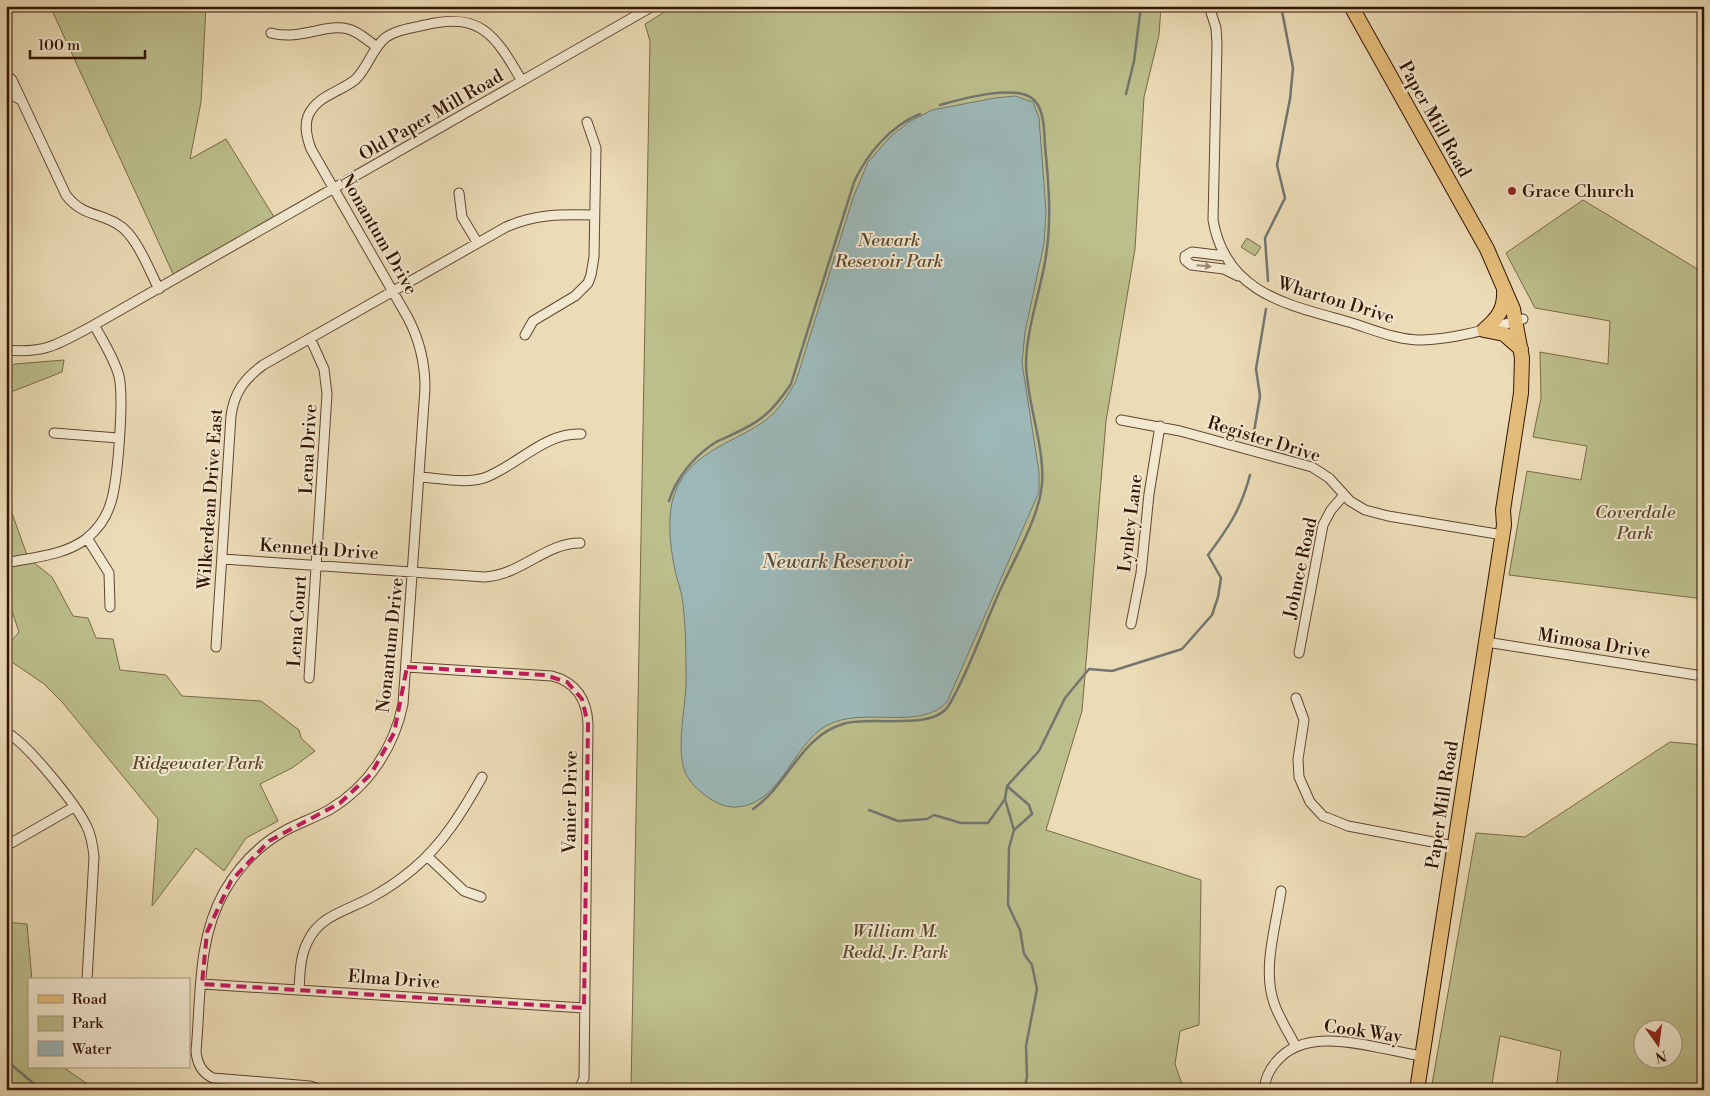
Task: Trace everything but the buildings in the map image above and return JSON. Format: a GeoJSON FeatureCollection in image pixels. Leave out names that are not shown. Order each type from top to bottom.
{"type":"FeatureCollection","features":[{"type":"Feature","properties":{"kind":"main road","name":"Paper Mill Road"},"geometry":{"type":"LineString","coordinates":[[1351,6],[1487,249],[1520,320],[1522,393],[1503,510],[1503,530],[1417,1090]]}},
{"type":"Feature","properties":{"kind":"main road","name":"Paper Mill Road"},"geometry":{"type":"LineString","coordinates":[[1487,249],[1495,254],[1510,282],[1530,358],[1529,393],[1510,511],[1503,530]]}},
{"type":"Feature","properties":{"kind":"main road"},"geometry":{"type":"LineString","coordinates":[[1484,330],[1501,312],[1504,301],[1503,284]]}},
{"type":"Feature","properties":{"kind":"main road"},"geometry":{"type":"LineString","coordinates":[[1484,330],[1504,334],[1521,349]]}},
{"type":"Feature","properties":{"kind":"street","name":"Old Paper Mill Road"},"geometry":{"type":"LineString","coordinates":[[6,350],[30,352],[47,349],[94,325],[653,6]]}},
{"type":"Feature","properties":{"kind":"street","name":"Wharton Drive"},"geometry":{"type":"LineString","coordinates":[[1209,6],[1216,28],[1217,44],[1213,220],[1216,235],[1225,256],[1242,278],[1260,292],[1279,302],[1389,334],[1420,340],[1484,330],[1520,320]]}},
{"type":"Feature","properties":{"kind":"street"},"geometry":{"type":"LineString","coordinates":[[271,33],[296,36],[334,28],[348,29],[377,47],[384,39],[400,31],[447,20],[465,22],[482,28],[496,39],[522,81]]}},
{"type":"Feature","properties":{"kind":"street","name":"Nonantum Drive"},"geometry":{"type":"LineString","coordinates":[[321,1090],[310,1086],[219,1080],[207,1076],[196,1056],[207,932],[217,905],[231,881],[247,860],[269,841],[340,803],[371,774],[388,748],[400,718],[407,667],[425,388],[424,364],[414,330],[312,149],[306,134],[307,118],[312,109],[323,98],[354,80],[365,69],[377,47]]}},
{"type":"Feature","properties":{"kind":"street"},"geometry":{"type":"LineString","coordinates":[[6,74],[12,80],[66,195],[77,208],[110,220],[124,228],[134,242],[159,289]]}},
{"type":"Feature","properties":{"kind":"street"},"geometry":{"type":"LineString","coordinates":[[6,96],[12,95],[21,100]]}},
{"type":"Feature","properties":{"kind":"street"},"geometry":{"type":"LineString","coordinates":[[525,335],[533,321],[574,296],[588,283],[593,267],[596,148],[587,122]]}},
{"type":"Feature","properties":{"kind":"street"},"geometry":{"type":"LineString","coordinates":[[459,193],[462,217],[477,242]]}},
{"type":"Feature","properties":{"kind":"street","name":"Wilkerdean Drive East"},"geometry":{"type":"LineString","coordinates":[[216,647],[231,416],[240,386],[254,372],[310,338],[506,227],[532,217],[560,214],[594,214]]}},
{"type":"Feature","properties":{"kind":"street"},"geometry":{"type":"LineString","coordinates":[[1225,256],[1192,252],[1185,256],[1185,260],[1191,265],[1224,269],[1242,278]]}},
{"type":"Feature","properties":{"kind":"street"},"geometry":{"type":"LineString","coordinates":[[6,563],[60,552],[87,538],[100,524],[111,505],[116,482],[121,401],[120,381],[115,364],[94,325]]}},
{"type":"Feature","properties":{"kind":"street","name":"Lena Drive"},"geometry":{"type":"LineString","coordinates":[[310,338],[320,357],[327,386],[317,566]]}},
{"type":"Feature","properties":{"kind":"street","name":"Register Drive"},"geometry":{"type":"LineString","coordinates":[[1121,420],[1160,426],[1312,467],[1330,478],[1344,495],[1356,505],[1375,513],[1503,530]]}},
{"type":"Feature","properties":{"kind":"street","name":"Lynley Lane"},"geometry":{"type":"LineString","coordinates":[[1131,624],[1141,573],[1149,494],[1160,426]]}},
{"type":"Feature","properties":{"kind":"street"},"geometry":{"type":"LineString","coordinates":[[54,433],[118,438]]}},
{"type":"Feature","properties":{"kind":"street"},"geometry":{"type":"LineString","coordinates":[[419,477],[467,480],[484,478],[561,436],[581,434]]}},
{"type":"Feature","properties":{"kind":"street","name":"Johnce Road"},"geometry":{"type":"LineString","coordinates":[[1299,653],[1323,525],[1330,510],[1344,495]]}},
{"type":"Feature","properties":{"kind":"street"},"geometry":{"type":"LineString","coordinates":[[87,538],[109,573],[110,607]]}},
{"type":"Feature","properties":{"kind":"street","name":"Kenneth Drive"},"geometry":{"type":"LineString","coordinates":[[222,559],[496,576],[513,571],[557,547],[580,544]]}},
{"type":"Feature","properties":{"kind":"street","name":"Lena Court"},"geometry":{"type":"LineString","coordinates":[[310,678],[317,566]]}},
{"type":"Feature","properties":{"kind":"street","name":"Mimosa Drive"},"geometry":{"type":"LineString","coordinates":[[1486,642],[1696,675]]}},
{"type":"Feature","properties":{"kind":"street","name":"Vanier Drive"},"geometry":{"type":"LineString","coordinates":[[407,667],[552,676],[573,686],[582,699],[588,715],[588,724],[584,1078],[579,1090]]}},
{"type":"Feature","properties":{"kind":"street"},"geometry":{"type":"LineString","coordinates":[[1296,698],[1304,720],[1298,760],[1299,777],[1310,802],[1323,816],[1348,826],[1454,846]]}},
{"type":"Feature","properties":{"kind":"street"},"geometry":{"type":"LineString","coordinates":[[6,732],[29,752],[74,807],[88,828],[94,848],[87,978]]}},
{"type":"Feature","properties":{"kind":"street"},"geometry":{"type":"LineString","coordinates":[[299,990],[304,951],[308,940],[319,925],[334,914],[381,892],[427,856],[462,812],[482,777]]}},
{"type":"Feature","properties":{"kind":"street"},"geometry":{"type":"LineString","coordinates":[[6,846],[74,807]]}},
{"type":"Feature","properties":{"kind":"street"},"geometry":{"type":"LineString","coordinates":[[427,856],[464,891],[481,897]]}},
{"type":"Feature","properties":{"kind":"street"},"geometry":{"type":"LineString","coordinates":[[1264,1090],[1271,1068],[1285,1052],[1295,1045],[1274,1003],[1269,983],[1281,891]]}},
{"type":"Feature","properties":{"kind":"street","name":"Elma Drive"},"geometry":{"type":"LineString","coordinates":[[202,984],[584,1008]]}},
{"type":"Feature","properties":{"kind":"street","name":"Cook Way"},"geometry":{"type":"LineString","coordinates":[[1295,1045],[1319,1040],[1331,1040],[1422,1056]]}},
{"type":"Feature","properties":{"kind":"highlighted area"},"geometry":{"type":"Polygon","coordinates":[[[407,667],[545,675],[567,682],[582,699],[588,724],[584,1008],[202,984],[207,932],[231,881],[269,841],[340,803],[371,774],[394,733],[407,667]]]}},
{"type":"Feature","properties":{"kind":"green space"},"geometry":{"type":"Polygon","coordinates":[[[50,6],[206,6],[201,102],[190,159],[226,139],[274,217],[175,278],[50,6]]]}},
{"type":"Feature","properties":{"kind":"green space","name":"Newark Resevoir Park"},"geometry":{"type":"Polygon","coordinates":[[[674,6],[1161,6],[1159,35],[1144,97],[1135,249],[1106,421],[1082,711],[1046,830],[1201,880],[1199,1025],[1180,1031],[1175,1064],[1184,1090],[631,1090],[650,41],[645,24],[674,6]]]}},
{"type":"Feature","properties":{"kind":"green space","name":"Coverdale Park"},"geometry":{"type":"Polygon","coordinates":[[[1583,200],[1704,273],[1704,599],[1509,575],[1527,471],[1581,480],[1587,446],[1533,437],[1541,398],[1540,352],[1608,364],[1610,321],[1535,308],[1506,253],[1583,200]]]}},
{"type":"Feature","properties":{"kind":"green space"},"geometry":{"type":"Polygon","coordinates":[[[1247,238],[1261,247],[1255,256],[1241,247],[1247,238]]]}},
{"type":"Feature","properties":{"kind":"green space"},"geometry":{"type":"Polygon","coordinates":[[[64,360],[62,372],[6,394],[6,370],[15,364],[64,360]]]}},
{"type":"Feature","properties":{"kind":"green space","name":"Ridgewater Park"},"geometry":{"type":"Polygon","coordinates":[[[6,496],[28,558],[52,577],[73,616],[88,618],[96,638],[113,639],[120,670],[166,675],[182,696],[261,701],[299,730],[301,738],[315,751],[292,768],[260,784],[278,821],[246,838],[224,871],[196,848],[152,906],[158,819],[62,702],[44,684],[6,658],[6,647],[19,632],[6,593],[6,496]]]}},
{"type":"Feature","properties":{"kind":"green space"},"geometry":{"type":"Polygon","coordinates":[[[1670,742],[1704,745],[1704,1090],[1556,1090],[1561,1051],[1500,1036],[1491,1090],[1431,1090],[1476,833],[1525,837],[1670,742]]]}},
{"type":"Feature","properties":{"kind":"green space"},"geometry":{"type":"Polygon","coordinates":[[[6,922],[27,924],[32,978],[28,978],[28,1068],[64,1068],[96,1090],[6,1090],[6,922]]]}},
{"type":"Feature","properties":{"kind":"water","name":"Newark Reservoir"},"geometry":{"type":"Polygon","coordinates":[[[1015,96],[1033,102],[1039,118],[1046,211],[1044,244],[1025,332],[1022,363],[1039,472],[1039,492],[947,702],[936,711],[922,715],[857,718],[841,720],[826,726],[804,746],[776,785],[765,796],[752,803],[737,807],[722,805],[707,797],[694,785],[685,772],[682,763],[681,741],[686,684],[685,624],[670,540],[671,509],[676,490],[683,477],[704,457],[771,416],[783,402],[796,381],[853,198],[868,162],[890,137],[909,122],[932,110],[1015,96]]]}},
{"type":"Feature","properties":{"kind":"waterway"},"geometry":{"type":"LineString","coordinates":[[1126,94],[1134,61],[1141,6]]}},
{"type":"Feature","properties":{"kind":"waterway"},"geometry":{"type":"LineString","coordinates":[[1268,281],[1265,238],[1285,198],[1277,165],[1290,99],[1293,68],[1281,6]]}},
{"type":"Feature","properties":{"kind":"waterway"},"geometry":{"type":"LineString","coordinates":[[753,809],[776,788],[805,750],[828,730],[855,722],[916,721],[941,713],[949,705],[969,665],[1038,505],[1041,492],[1042,461],[1029,394],[1026,362],[1031,325],[1045,262],[1049,233],[1049,190],[1042,116],[1034,100],[1026,95],[1015,93],[988,94],[940,105]]}},
{"type":"Feature","properties":{"kind":"waterway"},"geometry":{"type":"LineString","coordinates":[[669,501],[681,476],[701,453],[716,442],[759,420],[768,413],[791,384],[854,182],[873,151],[889,133],[920,114]]}},
{"type":"Feature","properties":{"kind":"waterway"},"geometry":{"type":"LineString","coordinates":[[1254,432],[1260,396],[1256,369],[1266,309]]}},
{"type":"Feature","properties":{"kind":"waterway"},"geometry":{"type":"LineString","coordinates":[[1024,1090],[1027,1077],[1026,1046],[1037,989],[1032,965],[1024,954],[1020,930],[1008,905],[1009,848],[1014,830],[1005,799],[1007,786],[1039,751],[1065,698],[1089,669],[1112,671],[1182,649],[1212,615],[1218,597],[1221,578],[1208,555],[1234,517],[1243,498],[1250,475]]}},
{"type":"Feature","properties":{"kind":"waterway"},"geometry":{"type":"LineString","coordinates":[[1007,786],[1029,805],[1032,814],[1014,830]]}},
{"type":"Feature","properties":{"kind":"waterway"},"geometry":{"type":"LineString","coordinates":[[869,810],[898,821],[927,819],[934,815],[961,823],[988,823],[1005,799]]}},
{"type":"Feature","properties":{"kind":"waterway"},"geometry":{"type":"LineString","coordinates":[[6,1060],[41,1090]]}},
{"type":"Feature","properties":{"kind":"place","name":"Grace Church"},"geometry":{"type":"Point","coordinates":[1512,191]}},
{"type":"Feature","properties":{"kind":"park label","name":"William M. Redd, Jr. Park"},"geometry":{"type":"Point","coordinates":[895,941]}}]}
